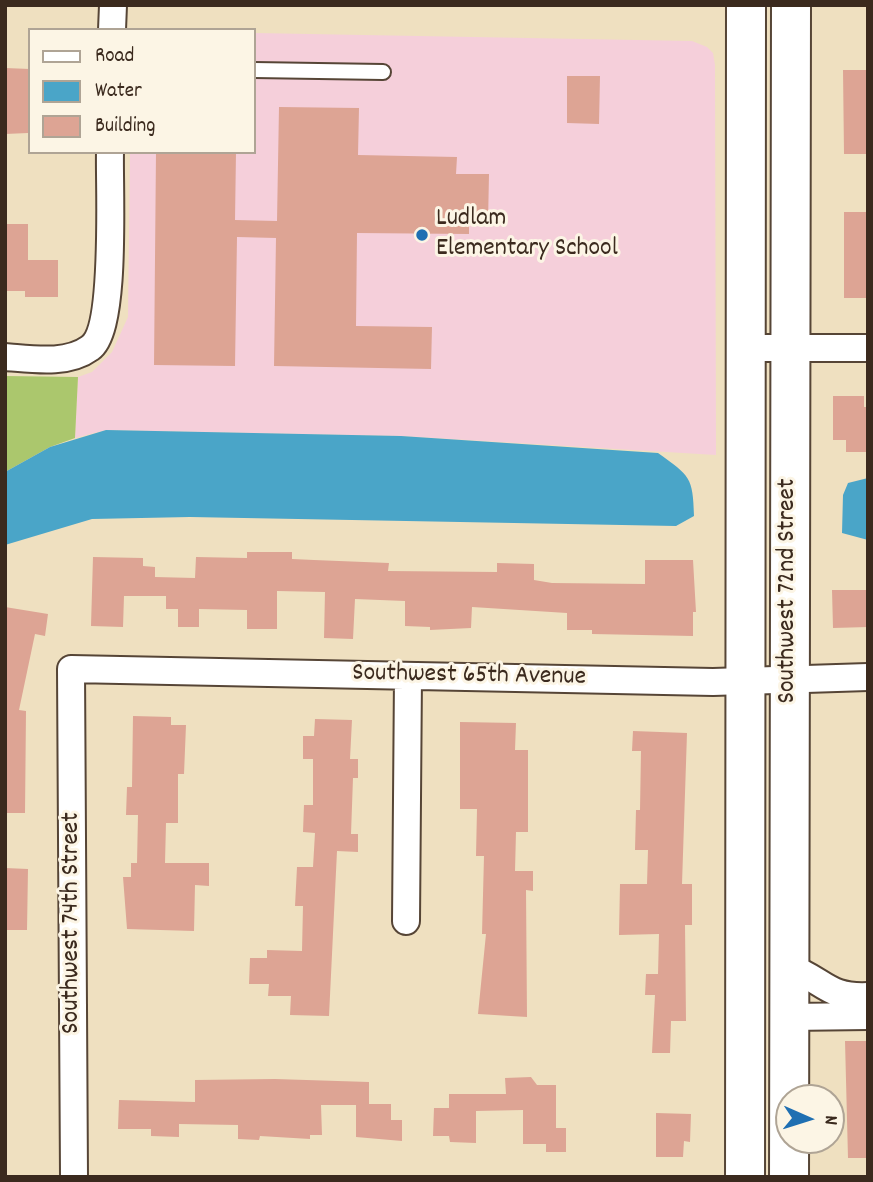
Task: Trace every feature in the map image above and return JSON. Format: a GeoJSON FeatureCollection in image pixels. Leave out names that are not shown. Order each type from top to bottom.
{"type":"FeatureCollection","features":[{"type":"Feature","properties":{"kind":"main road","name":"Southwest 72nd Street"},"geometry":{"type":"LineString","coordinates":[[745,1177],[746,5]]}},
{"type":"Feature","properties":{"kind":"main road","name":"Southwest 72nd Street"},"geometry":{"type":"LineString","coordinates":[[789,1177],[788,348],[791,5]]}},
{"type":"Feature","properties":{"kind":"street"},"geometry":{"type":"LineString","coordinates":[[112,28],[113,5]]}},
{"type":"Feature","properties":{"kind":"street"},"geometry":{"type":"LineString","coordinates":[[5,357],[58,359],[88,350],[102,333],[108,305],[110,154]]}},
{"type":"Feature","properties":{"kind":"street"},"geometry":{"type":"LineString","coordinates":[[744,348],[868,348]]}},
{"type":"Feature","properties":{"kind":"street","name":"Southwest 65th Avenue"},"geometry":{"type":"LineString","coordinates":[[71,669],[713,682],[868,677]]}},
{"type":"Feature","properties":{"kind":"street","name":"Southwest 74th Street"},"geometry":{"type":"LineString","coordinates":[[71,669],[74,1177]]}},
{"type":"Feature","properties":{"kind":"street"},"geometry":{"type":"LineString","coordinates":[[406,921],[408,676]]}},
{"type":"Feature","properties":{"kind":"street"},"geometry":{"type":"LineString","coordinates":[[789,967],[811,975],[834,994],[868,996]]}},
{"type":"Feature","properties":{"kind":"street"},"geometry":{"type":"LineString","coordinates":[[789,1017],[868,1016]]}},
{"type":"Feature","properties":{"kind":"lane"},"geometry":{"type":"LineString","coordinates":[[256,70],[383,72]]}},
{"type":"Feature","properties":{"kind":"shaded area","name":"Ludlam Elementary School"},"geometry":{"type":"Polygon","coordinates":[[[256,33],[692,41],[707,47],[713,53],[716,455],[401,436],[106,430],[75,438],[78,377],[92,372],[112,352],[128,317],[130,154],[256,154],[256,33]]]}},
{"type":"Feature","properties":{"kind":"green space"},"geometry":{"type":"Polygon","coordinates":[[[5,376],[78,377],[75,438],[50,447],[5,472],[5,376]]]}},
{"type":"Feature","properties":{"kind":"water"},"geometry":{"type":"Polygon","coordinates":[[[106,430],[401,436],[658,453],[688,478],[694,516],[676,526],[190,517],[92,519],[5,545],[5,472],[50,447],[106,430]]]}},
{"type":"Feature","properties":{"kind":"water"},"geometry":{"type":"Polygon","coordinates":[[[868,478],[868,540],[842,533],[843,495],[848,483],[868,478]]]}},
{"type":"Feature","properties":{"kind":"building"},"geometry":{"type":"Polygon","coordinates":[[[5,68],[28,69],[28,133],[5,134],[5,68]]]}},
{"type":"Feature","properties":{"kind":"building"},"geometry":{"type":"Polygon","coordinates":[[[843,70],[868,70],[868,154],[844,154],[843,70]]]}},
{"type":"Feature","properties":{"kind":"building"},"geometry":{"type":"Polygon","coordinates":[[[567,76],[600,76],[599,124],[567,123],[567,76]]]}},
{"type":"Feature","properties":{"kind":"building"},"geometry":{"type":"Polygon","coordinates":[[[279,107],[359,108],[358,155],[457,157],[456,174],[489,174],[488,223],[469,223],[469,234],[357,233],[356,326],[432,327],[431,369],[274,366],[276,238],[237,237],[235,366],[154,365],[156,154],[236,154],[235,220],[277,221],[279,107]]]}},
{"type":"Feature","properties":{"kind":"building"},"geometry":{"type":"Polygon","coordinates":[[[844,212],[868,212],[868,298],[844,298],[844,212]]]}},
{"type":"Feature","properties":{"kind":"building"},"geometry":{"type":"Polygon","coordinates":[[[5,224],[28,224],[28,260],[58,260],[58,297],[25,297],[25,291],[5,291],[5,224]]]}},
{"type":"Feature","properties":{"kind":"building"},"geometry":{"type":"Polygon","coordinates":[[[833,396],[864,396],[864,407],[868,407],[868,452],[846,452],[846,440],[833,440],[833,396]]]}},
{"type":"Feature","properties":{"kind":"building"},"geometry":{"type":"Polygon","coordinates":[[[247,552],[292,552],[292,559],[389,563],[388,571],[497,572],[497,563],[534,564],[534,580],[552,583],[645,584],[645,560],[693,560],[696,612],[693,612],[693,636],[592,634],[592,630],[567,630],[567,613],[472,607],[471,628],[430,630],[430,627],[405,626],[405,601],[355,599],[353,639],[324,638],[325,592],[277,591],[277,629],[247,629],[247,610],[199,609],[199,627],[178,627],[178,609],[166,609],[166,596],[124,596],[123,627],[91,626],[93,557],[143,558],[143,566],[155,567],[155,577],[195,578],[196,557],[247,558],[247,552]]]}},
{"type":"Feature","properties":{"kind":"building"},"geometry":{"type":"Polygon","coordinates":[[[832,590],[868,590],[868,627],[833,628],[832,590]]]}},
{"type":"Feature","properties":{"kind":"building"},"geometry":{"type":"Polygon","coordinates":[[[5,607],[48,614],[45,636],[35,634],[19,710],[26,711],[25,813],[5,813],[5,607]]]}},
{"type":"Feature","properties":{"kind":"building"},"geometry":{"type":"Polygon","coordinates":[[[133,716],[171,717],[171,725],[186,725],[184,774],[178,774],[178,823],[166,823],[165,863],[209,863],[209,886],[195,885],[194,931],[127,929],[123,877],[131,877],[131,863],[137,863],[138,815],[126,815],[127,787],[132,787],[133,716]]]}},
{"type":"Feature","properties":{"kind":"building"},"geometry":{"type":"Polygon","coordinates":[[[315,719],[352,720],[350,759],[358,759],[358,778],[353,778],[351,834],[358,834],[358,852],[337,851],[329,1016],[290,1015],[291,996],[268,996],[269,984],[249,984],[250,958],[267,958],[267,950],[302,951],[303,906],[295,906],[297,867],[313,867],[315,833],[303,832],[304,805],[313,805],[313,759],[303,759],[303,736],[314,736],[315,719]]]}},
{"type":"Feature","properties":{"kind":"building"},"geometry":{"type":"Polygon","coordinates":[[[460,722],[516,723],[515,750],[528,750],[528,832],[516,832],[515,871],[533,871],[533,891],[526,890],[527,1017],[478,1014],[486,934],[482,934],[484,856],[476,856],[477,809],[460,809],[460,722]]]}},
{"type":"Feature","properties":{"kind":"building"},"geometry":{"type":"Polygon","coordinates":[[[633,731],[687,733],[682,884],[692,884],[692,925],[685,925],[686,1021],[671,1021],[670,1053],[652,1053],[655,995],[645,995],[646,974],[658,974],[659,934],[619,935],[620,884],[647,884],[648,850],[635,850],[636,810],[640,810],[641,751],[632,751],[633,731]]]}},
{"type":"Feature","properties":{"kind":"building"},"geometry":{"type":"Polygon","coordinates":[[[5,868],[28,869],[27,930],[5,930],[5,868]]]}},
{"type":"Feature","properties":{"kind":"building"},"geometry":{"type":"Polygon","coordinates":[[[845,1041],[868,1041],[868,1158],[848,1158],[845,1041]]]}},
{"type":"Feature","properties":{"kind":"building"},"geometry":{"type":"Polygon","coordinates":[[[531,1077],[537,1085],[556,1085],[556,1128],[566,1128],[566,1152],[546,1152],[546,1144],[523,1144],[523,1110],[476,1111],[476,1143],[450,1142],[449,1136],[433,1136],[434,1108],[449,1108],[449,1094],[506,1094],[505,1078],[531,1077]]]}},
{"type":"Feature","properties":{"kind":"building"},"geometry":{"type":"Polygon","coordinates":[[[195,1080],[369,1082],[369,1104],[391,1104],[391,1120],[402,1120],[402,1141],[356,1137],[356,1105],[321,1105],[322,1135],[310,1135],[310,1139],[260,1136],[259,1140],[238,1139],[238,1125],[179,1124],[179,1137],[151,1136],[151,1129],[118,1129],[119,1100],[195,1102],[195,1080]]]}},
{"type":"Feature","properties":{"kind":"building"},"geometry":{"type":"Polygon","coordinates":[[[656,1113],[691,1114],[690,1142],[684,1141],[683,1157],[656,1157],[656,1113]]]}},
{"type":"Feature","properties":{"kind":"place","name":"Ludlam Elementary School"},"geometry":{"type":"Point","coordinates":[422,235]}}]}
